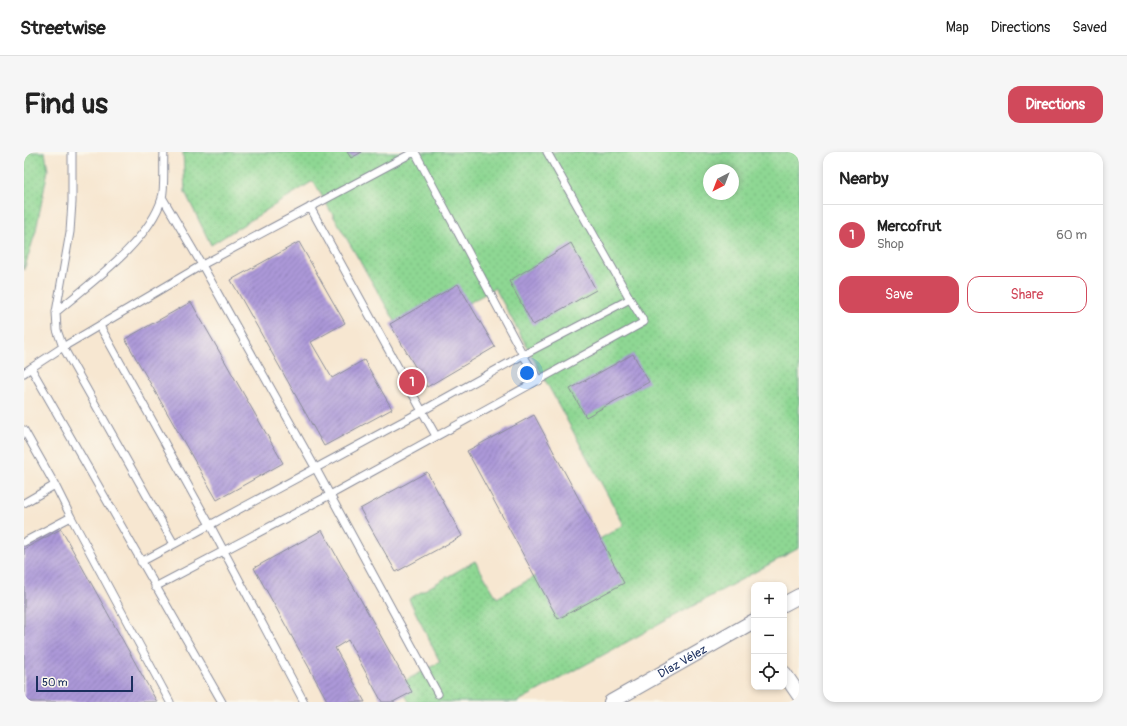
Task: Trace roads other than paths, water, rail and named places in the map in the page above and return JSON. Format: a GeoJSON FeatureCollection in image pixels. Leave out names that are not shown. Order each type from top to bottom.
{"type":"FeatureCollection","features":[{"type":"Feature","properties":{"kind":"street"},"geometry":{"type":"LineString","coordinates":[[787,602],[799,596]]}},
{"type":"Feature","properties":{"kind":"street","name":"Díaz Vélez"},"geometry":{"type":"LineString","coordinates":[[611,702],[751,626]]}},
{"type":"Feature","properties":{"kind":"street"},"geometry":{"type":"LineString","coordinates":[[787,677],[799,695]]}},
{"type":"Feature","properties":{"kind":"lane"},"geometry":{"type":"LineString","coordinates":[[72,152],[72,202],[70,232],[56,312],[57,330],[63,347],[174,544]]}},
{"type":"Feature","properties":{"kind":"lane"},"geometry":{"type":"LineString","coordinates":[[56,312],[131,248],[156,215],[162,197],[164,152]]}},
{"type":"Feature","properties":{"kind":"lane"},"geometry":{"type":"LineString","coordinates":[[24,373],[63,347],[202,265],[414,152],[539,381]]}},
{"type":"Feature","properties":{"kind":"lane"},"geometry":{"type":"LineString","coordinates":[[155,587],[330,495],[644,322],[547,152]]}},
{"type":"Feature","properties":{"kind":"lane"},"geometry":{"type":"LineString","coordinates":[[162,197],[202,265],[316,469],[438,694]]}},
{"type":"Feature","properties":{"kind":"lane"},"geometry":{"type":"LineString","coordinates":[[310,207],[436,436]]}},
{"type":"Feature","properties":{"kind":"lane"},"geometry":{"type":"LineString","coordinates":[[141,562],[316,469],[523,354],[630,299]]}},
{"type":"Feature","properties":{"kind":"lane"},"geometry":{"type":"LineString","coordinates":[[100,326],[210,525],[304,702]]}},
{"type":"Feature","properties":{"kind":"lane"},"geometry":{"type":"LineString","coordinates":[[31,368],[222,702]]}},
{"type":"Feature","properties":{"kind":"lane"},"geometry":{"type":"LineString","coordinates":[[24,430],[55,485],[170,702]]}},
{"type":"Feature","properties":{"kind":"lane"},"geometry":{"type":"LineString","coordinates":[[24,446],[31,442]]}},
{"type":"Feature","properties":{"kind":"lane"},"geometry":{"type":"LineString","coordinates":[[24,503],[55,485]]}},
{"type":"Feature","properties":{"kind":"lane"},"geometry":{"type":"LineString","coordinates":[[24,542],[71,517]]}},
{"type":"Feature","properties":{"kind":"place","name":"Mercofrut"},"geometry":{"type":"Point","coordinates":[412,382]}}]}
